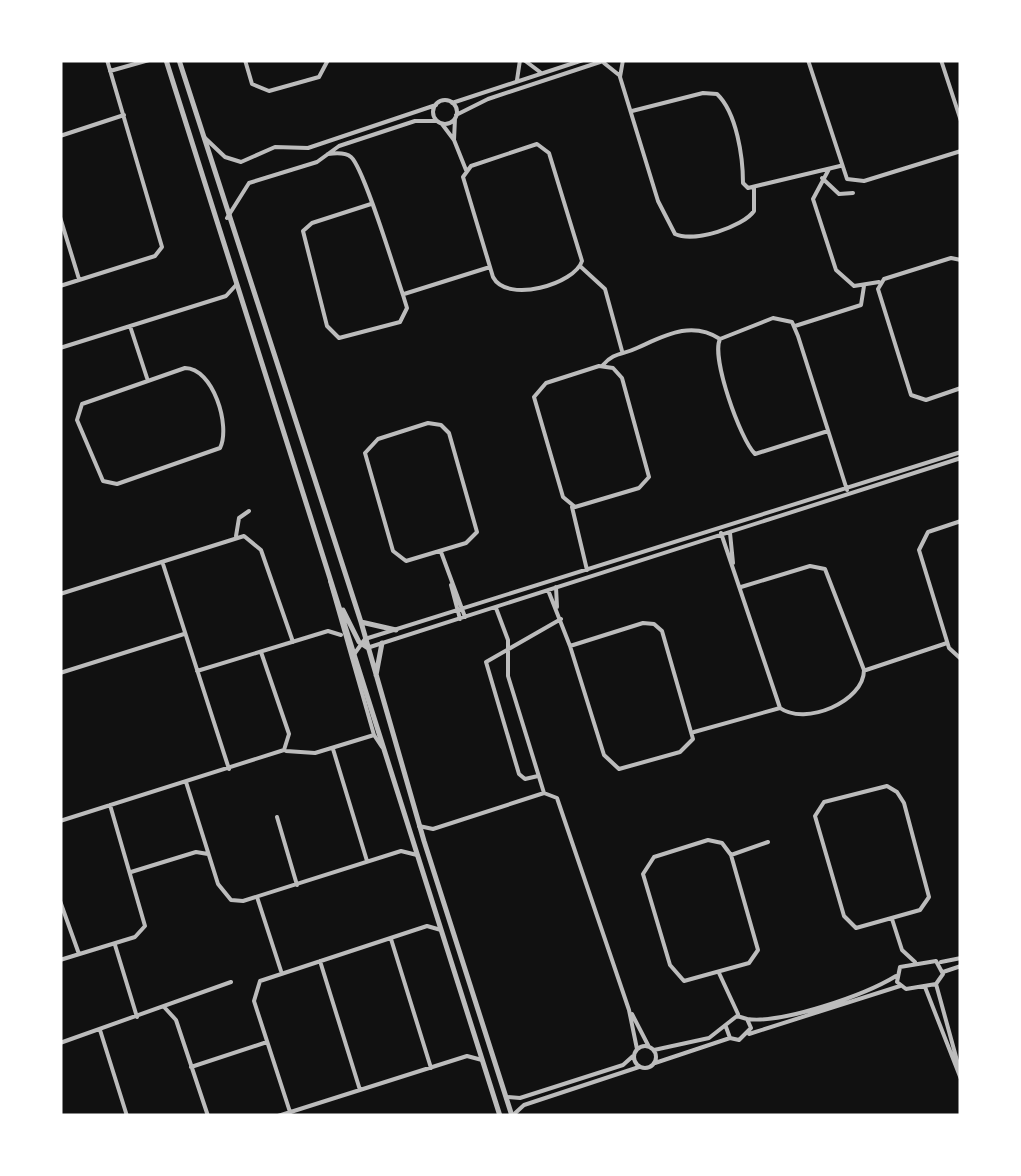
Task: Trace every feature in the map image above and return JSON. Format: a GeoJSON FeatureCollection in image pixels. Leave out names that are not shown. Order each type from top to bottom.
{"type":"FeatureCollection","features":[{"type":"Feature","properties":{"kind":"street"},"geometry":{"type":"LineString","coordinates":[[60,286],[154,256],[162,247],[107,60]]}},
{"type":"Feature","properties":{"kind":"street"},"geometry":{"type":"LineString","coordinates":[[110,71],[149,60]]}},
{"type":"Feature","properties":{"kind":"street"},"geometry":{"type":"LineString","coordinates":[[178,60],[360,622],[363,642]]}},
{"type":"Feature","properties":{"kind":"street"},"geometry":{"type":"LineString","coordinates":[[245,60],[252,84],[269,92],[318,77],[328,60]]}},
{"type":"Feature","properties":{"kind":"street"},"geometry":{"type":"LineString","coordinates":[[517,80],[522,60],[533,70],[544,72]]}},
{"type":"Feature","properties":{"kind":"street"},"geometry":{"type":"LineString","coordinates":[[201,134],[226,157],[241,162],[275,148],[308,148],[583,60]]}},
{"type":"Feature","properties":{"kind":"street"},"geometry":{"type":"LineString","coordinates":[[619,75],[623,60]]}},
{"type":"Feature","properties":{"kind":"street"},"geometry":{"type":"LineString","coordinates":[[808,60],[847,179],[860,182],[961,150]]}},
{"type":"Feature","properties":{"kind":"street"},"geometry":{"type":"LineString","coordinates":[[941,60],[961,121]]}},
{"type":"Feature","properties":{"kind":"street"},"geometry":{"type":"LineString","coordinates":[[165,61],[500,1116]]}},
{"type":"Feature","properties":{"kind":"street"},"geometry":{"type":"LineString","coordinates":[[227,218],[245,185],[318,162],[339,146],[415,122],[456,117],[480,102],[603,61],[619,75],[662,214],[675,234],[692,238],[749,218],[756,206],[754,188]]}},
{"type":"Feature","properties":{"kind":"street"},"geometry":{"type":"LineString","coordinates":[[631,111],[703,92],[717,94],[724,101],[744,163],[743,183],[754,188],[840,166]]}},
{"type":"Feature","properties":{"kind":"street"},"geometry":{"type":"LineString","coordinates":[[452,103],[456,117],[454,140]]}},
{"type":"Feature","properties":{"kind":"street"},"geometry":{"type":"LineString","coordinates":[[436,105],[439,122],[454,140],[466,170],[464,180],[490,267],[500,287],[513,292],[571,275],[581,267]]}},
{"type":"Feature","properties":{"kind":"street"},"geometry":{"type":"LineString","coordinates":[[60,136],[124,115]]}},
{"type":"Feature","properties":{"kind":"street"},"geometry":{"type":"LineString","coordinates":[[466,170],[530,144],[546,149],[581,254],[581,267],[605,289],[622,351]]}},
{"type":"Feature","properties":{"kind":"street"},"geometry":{"type":"LineString","coordinates":[[328,154],[342,153],[354,160],[371,204],[403,295],[407,312],[400,322],[347,338],[329,330],[303,231],[312,223],[371,204]]}},
{"type":"Feature","properties":{"kind":"street"},"geometry":{"type":"LineString","coordinates":[[828,169],[812,199],[823,238],[848,284],[864,286],[952,258],[961,260]]}},
{"type":"Feature","properties":{"kind":"street"},"geometry":{"type":"LineString","coordinates":[[822,178],[839,194],[853,194]]}},
{"type":"Feature","properties":{"kind":"street"},"geometry":{"type":"LineString","coordinates":[[60,217],[80,280]]}},
{"type":"Feature","properties":{"kind":"street"},"geometry":{"type":"LineString","coordinates":[[403,295],[490,267]]}},
{"type":"Feature","properties":{"kind":"street"},"geometry":{"type":"LineString","coordinates":[[881,282],[878,292],[911,394],[926,400],[961,388]]}},
{"type":"Feature","properties":{"kind":"street"},"geometry":{"type":"LineString","coordinates":[[226,296],[236,284]]}},
{"type":"Feature","properties":{"kind":"street"},"geometry":{"type":"LineString","coordinates":[[794,326],[861,305],[864,286]]}},
{"type":"Feature","properties":{"kind":"street"},"geometry":{"type":"LineString","coordinates":[[60,348],[226,296],[241,300]]}},
{"type":"Feature","properties":{"kind":"street"},"geometry":{"type":"LineString","coordinates":[[586,570],[586,555],[572,506],[563,497],[534,397],[546,383],[602,365],[622,351],[691,330],[720,339],[777,317],[794,326],[847,492]]}},
{"type":"Feature","properties":{"kind":"street"},"geometry":{"type":"LineString","coordinates":[[130,326],[148,380]]}},
{"type":"Feature","properties":{"kind":"street"},"geometry":{"type":"LineString","coordinates":[[720,339],[717,357],[742,436],[754,454],[828,431]]}},
{"type":"Feature","properties":{"kind":"street"},"geometry":{"type":"LineString","coordinates":[[572,506],[639,488],[650,477],[622,378],[613,368],[602,365]]}},
{"type":"Feature","properties":{"kind":"street"},"geometry":{"type":"LineString","coordinates":[[185,368],[201,372],[208,382],[224,440],[210,455],[117,484],[106,483],[96,473],[78,412],[88,400],[148,380],[185,368]]}},
{"type":"Feature","properties":{"kind":"street"},"geometry":{"type":"LineString","coordinates":[[428,422],[437,423],[449,433],[478,528],[470,542],[442,552],[411,562],[395,554],[365,464],[365,453],[374,441],[428,422]]}},
{"type":"Feature","properties":{"kind":"street"},"geometry":{"type":"LineString","coordinates":[[368,648],[961,455]]}},
{"type":"Feature","properties":{"kind":"street"},"geometry":{"type":"LineString","coordinates":[[235,537],[239,519],[249,511]]}},
{"type":"Feature","properties":{"kind":"street"},"geometry":{"type":"LineString","coordinates":[[961,521],[928,532],[919,546],[947,643],[961,659]]}},
{"type":"Feature","properties":{"kind":"street"},"geometry":{"type":"LineString","coordinates":[[729,529],[734,563]]}},
{"type":"Feature","properties":{"kind":"street"},"geometry":{"type":"LineString","coordinates":[[721,532],[780,708]]}},
{"type":"Feature","properties":{"kind":"street"},"geometry":{"type":"LineString","coordinates":[[355,653],[363,642],[396,630],[721,532]]}},
{"type":"Feature","properties":{"kind":"street"},"geometry":{"type":"LineString","coordinates":[[60,594],[235,537],[249,537],[259,546],[292,642]]}},
{"type":"Feature","properties":{"kind":"street"},"geometry":{"type":"LineString","coordinates":[[442,552],[462,618]]}},
{"type":"Feature","properties":{"kind":"street"},"geometry":{"type":"LineString","coordinates":[[586,555],[595,567]]}},
{"type":"Feature","properties":{"kind":"street"},"geometry":{"type":"LineString","coordinates":[[163,562],[228,769]]}},
{"type":"Feature","properties":{"kind":"street"},"geometry":{"type":"LineString","coordinates":[[694,732],[780,708],[800,714],[848,700],[862,688],[864,670],[825,568],[810,566],[741,587]]}},
{"type":"Feature","properties":{"kind":"street"},"geometry":{"type":"LineString","coordinates":[[330,576],[337,618],[374,736],[382,747]]}},
{"type":"Feature","properties":{"kind":"street"},"geometry":{"type":"LineString","coordinates":[[554,581],[557,607]]}},
{"type":"Feature","properties":{"kind":"street"},"geometry":{"type":"LineString","coordinates":[[546,584],[562,619],[570,646],[604,755],[613,766],[630,768],[680,752],[692,742],[694,732],[656,625],[643,623],[570,646]]}},
{"type":"Feature","properties":{"kind":"street"},"geometry":{"type":"LineString","coordinates":[[341,608],[368,648],[419,826],[512,1116],[524,1105],[730,1038],[739,1040],[900,986],[936,984]]}},
{"type":"Feature","properties":{"kind":"street"},"geometry":{"type":"LineString","coordinates":[[496,608],[509,650],[510,682],[544,793]]}},
{"type":"Feature","properties":{"kind":"street"},"geometry":{"type":"LineString","coordinates":[[328,632],[337,618]]}},
{"type":"Feature","properties":{"kind":"street"},"geometry":{"type":"LineString","coordinates":[[538,776],[525,779],[520,774],[486,666],[490,656],[509,650],[562,619]]}},
{"type":"Feature","properties":{"kind":"street"},"geometry":{"type":"LineString","coordinates":[[360,622],[396,630]]}},
{"type":"Feature","properties":{"kind":"street"},"geometry":{"type":"LineString","coordinates":[[197,671],[328,632],[343,635]]}},
{"type":"Feature","properties":{"kind":"street"},"geometry":{"type":"LineString","coordinates":[[60,673],[186,633]]}},
{"type":"Feature","properties":{"kind":"street"},"geometry":{"type":"LineString","coordinates":[[375,678],[382,643]]}},
{"type":"Feature","properties":{"kind":"street"},"geometry":{"type":"LineString","coordinates":[[864,670],[947,643]]}},
{"type":"Feature","properties":{"kind":"street"},"geometry":{"type":"LineString","coordinates":[[261,652],[289,734],[284,750]]}},
{"type":"Feature","properties":{"kind":"street"},"geometry":{"type":"LineString","coordinates":[[60,821],[284,750],[333,749],[374,736]]}},
{"type":"Feature","properties":{"kind":"street"},"geometry":{"type":"LineString","coordinates":[[333,749],[367,861]]}},
{"type":"Feature","properties":{"kind":"street"},"geometry":{"type":"LineString","coordinates":[[186,782],[226,898],[236,902],[401,851],[417,855]]}},
{"type":"Feature","properties":{"kind":"street"},"geometry":{"type":"LineString","coordinates":[[880,786],[892,788],[901,798],[930,897],[920,910],[892,919],[860,929],[846,920],[815,822],[816,812],[824,802],[880,786]]}},
{"type":"Feature","properties":{"kind":"street"},"geometry":{"type":"LineString","coordinates":[[419,826],[433,828],[544,793],[554,794],[560,802],[629,1010],[637,1048],[622,1065],[520,1098],[506,1096]]}},
{"type":"Feature","properties":{"kind":"street"},"geometry":{"type":"LineString","coordinates":[[60,960],[135,937],[145,926],[110,805]]}},
{"type":"Feature","properties":{"kind":"street"},"geometry":{"type":"LineString","coordinates":[[277,817],[297,885]]}},
{"type":"Feature","properties":{"kind":"street"},"geometry":{"type":"LineString","coordinates":[[424,841],[433,828]]}},
{"type":"Feature","properties":{"kind":"street"},"geometry":{"type":"LineString","coordinates":[[401,851],[412,838]]}},
{"type":"Feature","properties":{"kind":"street"},"geometry":{"type":"LineString","coordinates":[[196,852],[204,840]]}},
{"type":"Feature","properties":{"kind":"street"},"geometry":{"type":"LineString","coordinates":[[708,840],[722,844],[731,855],[758,950],[748,963],[691,982],[673,972],[642,874],[654,856],[708,840]]}},
{"type":"Feature","properties":{"kind":"street"},"geometry":{"type":"LineString","coordinates":[[731,855],[768,842]]}},
{"type":"Feature","properties":{"kind":"street"},"geometry":{"type":"LineString","coordinates":[[131,872],[196,852],[209,855]]}},
{"type":"Feature","properties":{"kind":"street"},"geometry":{"type":"LineString","coordinates":[[257,897],[280,972]]}},
{"type":"Feature","properties":{"kind":"street"},"geometry":{"type":"LineString","coordinates":[[60,900],[79,954]]}},
{"type":"Feature","properties":{"kind":"street"},"geometry":{"type":"LineString","coordinates":[[428,926],[436,912]]}},
{"type":"Feature","properties":{"kind":"street"},"geometry":{"type":"LineString","coordinates":[[719,973],[730,1004],[747,1019],[766,1020],[814,1007],[896,976],[902,950],[892,919]]}},
{"type":"Feature","properties":{"kind":"street"},"geometry":{"type":"LineString","coordinates":[[290,1112],[253,996],[260,981],[428,926],[441,930]]}},
{"type":"Feature","properties":{"kind":"street"},"geometry":{"type":"LineString","coordinates":[[391,938],[431,1068]]}},
{"type":"Feature","properties":{"kind":"street"},"geometry":{"type":"LineString","coordinates":[[115,943],[137,1018]]}},
{"type":"Feature","properties":{"kind":"street"},"geometry":{"type":"LineString","coordinates":[[902,950],[916,962]]}},
{"type":"Feature","properties":{"kind":"street"},"geometry":{"type":"LineString","coordinates":[[900,967],[961,958]]}},
{"type":"Feature","properties":{"kind":"street"},"geometry":{"type":"LineString","coordinates":[[320,960],[360,1090]]}},
{"type":"Feature","properties":{"kind":"street"},"geometry":{"type":"LineString","coordinates":[[939,963],[943,972]]}},
{"type":"Feature","properties":{"kind":"street"},"geometry":{"type":"LineString","coordinates":[[939,1012],[936,984],[943,972],[961,966]]}},
{"type":"Feature","properties":{"kind":"street"},"geometry":{"type":"LineString","coordinates":[[896,976],[900,986]]}},
{"type":"Feature","properties":{"kind":"street"},"geometry":{"type":"LineString","coordinates":[[60,1043],[232,982]]}},
{"type":"Feature","properties":{"kind":"street"},"geometry":{"type":"LineString","coordinates":[[925,987],[939,1012],[961,1079]]}},
{"type":"Feature","properties":{"kind":"street"},"geometry":{"type":"LineString","coordinates":[[637,1048],[691,1044],[726,1027],[730,1004]]}},
{"type":"Feature","properties":{"kind":"street"},"geometry":{"type":"LineString","coordinates":[[165,1008],[176,1020],[208,1116]]}},
{"type":"Feature","properties":{"kind":"street"},"geometry":{"type":"LineString","coordinates":[[629,1010],[652,1048],[655,1063]]}},
{"type":"Feature","properties":{"kind":"street"},"geometry":{"type":"LineString","coordinates":[[729,1020],[740,1016]]}},
{"type":"Feature","properties":{"kind":"street"},"geometry":{"type":"LineString","coordinates":[[747,1019],[749,1034]]}},
{"type":"Feature","properties":{"kind":"street"},"geometry":{"type":"LineString","coordinates":[[726,1027],[730,1038]]}},
{"type":"Feature","properties":{"kind":"street"},"geometry":{"type":"LineString","coordinates":[[100,1030],[127,1116]]}},
{"type":"Feature","properties":{"kind":"street"},"geometry":{"type":"LineString","coordinates":[[191,1067],[267,1042]]}},
{"type":"Feature","properties":{"kind":"street"},"geometry":{"type":"LineString","coordinates":[[467,1056],[477,1042]]}},
{"type":"Feature","properties":{"kind":"street"},"geometry":{"type":"LineString","coordinates":[[278,1116],[467,1056],[482,1060]]}},
{"type":"Feature","properties":{"kind":"street"},"geometry":{"type":"LineString","coordinates":[[633,1056],[639,1067]]}}]}
